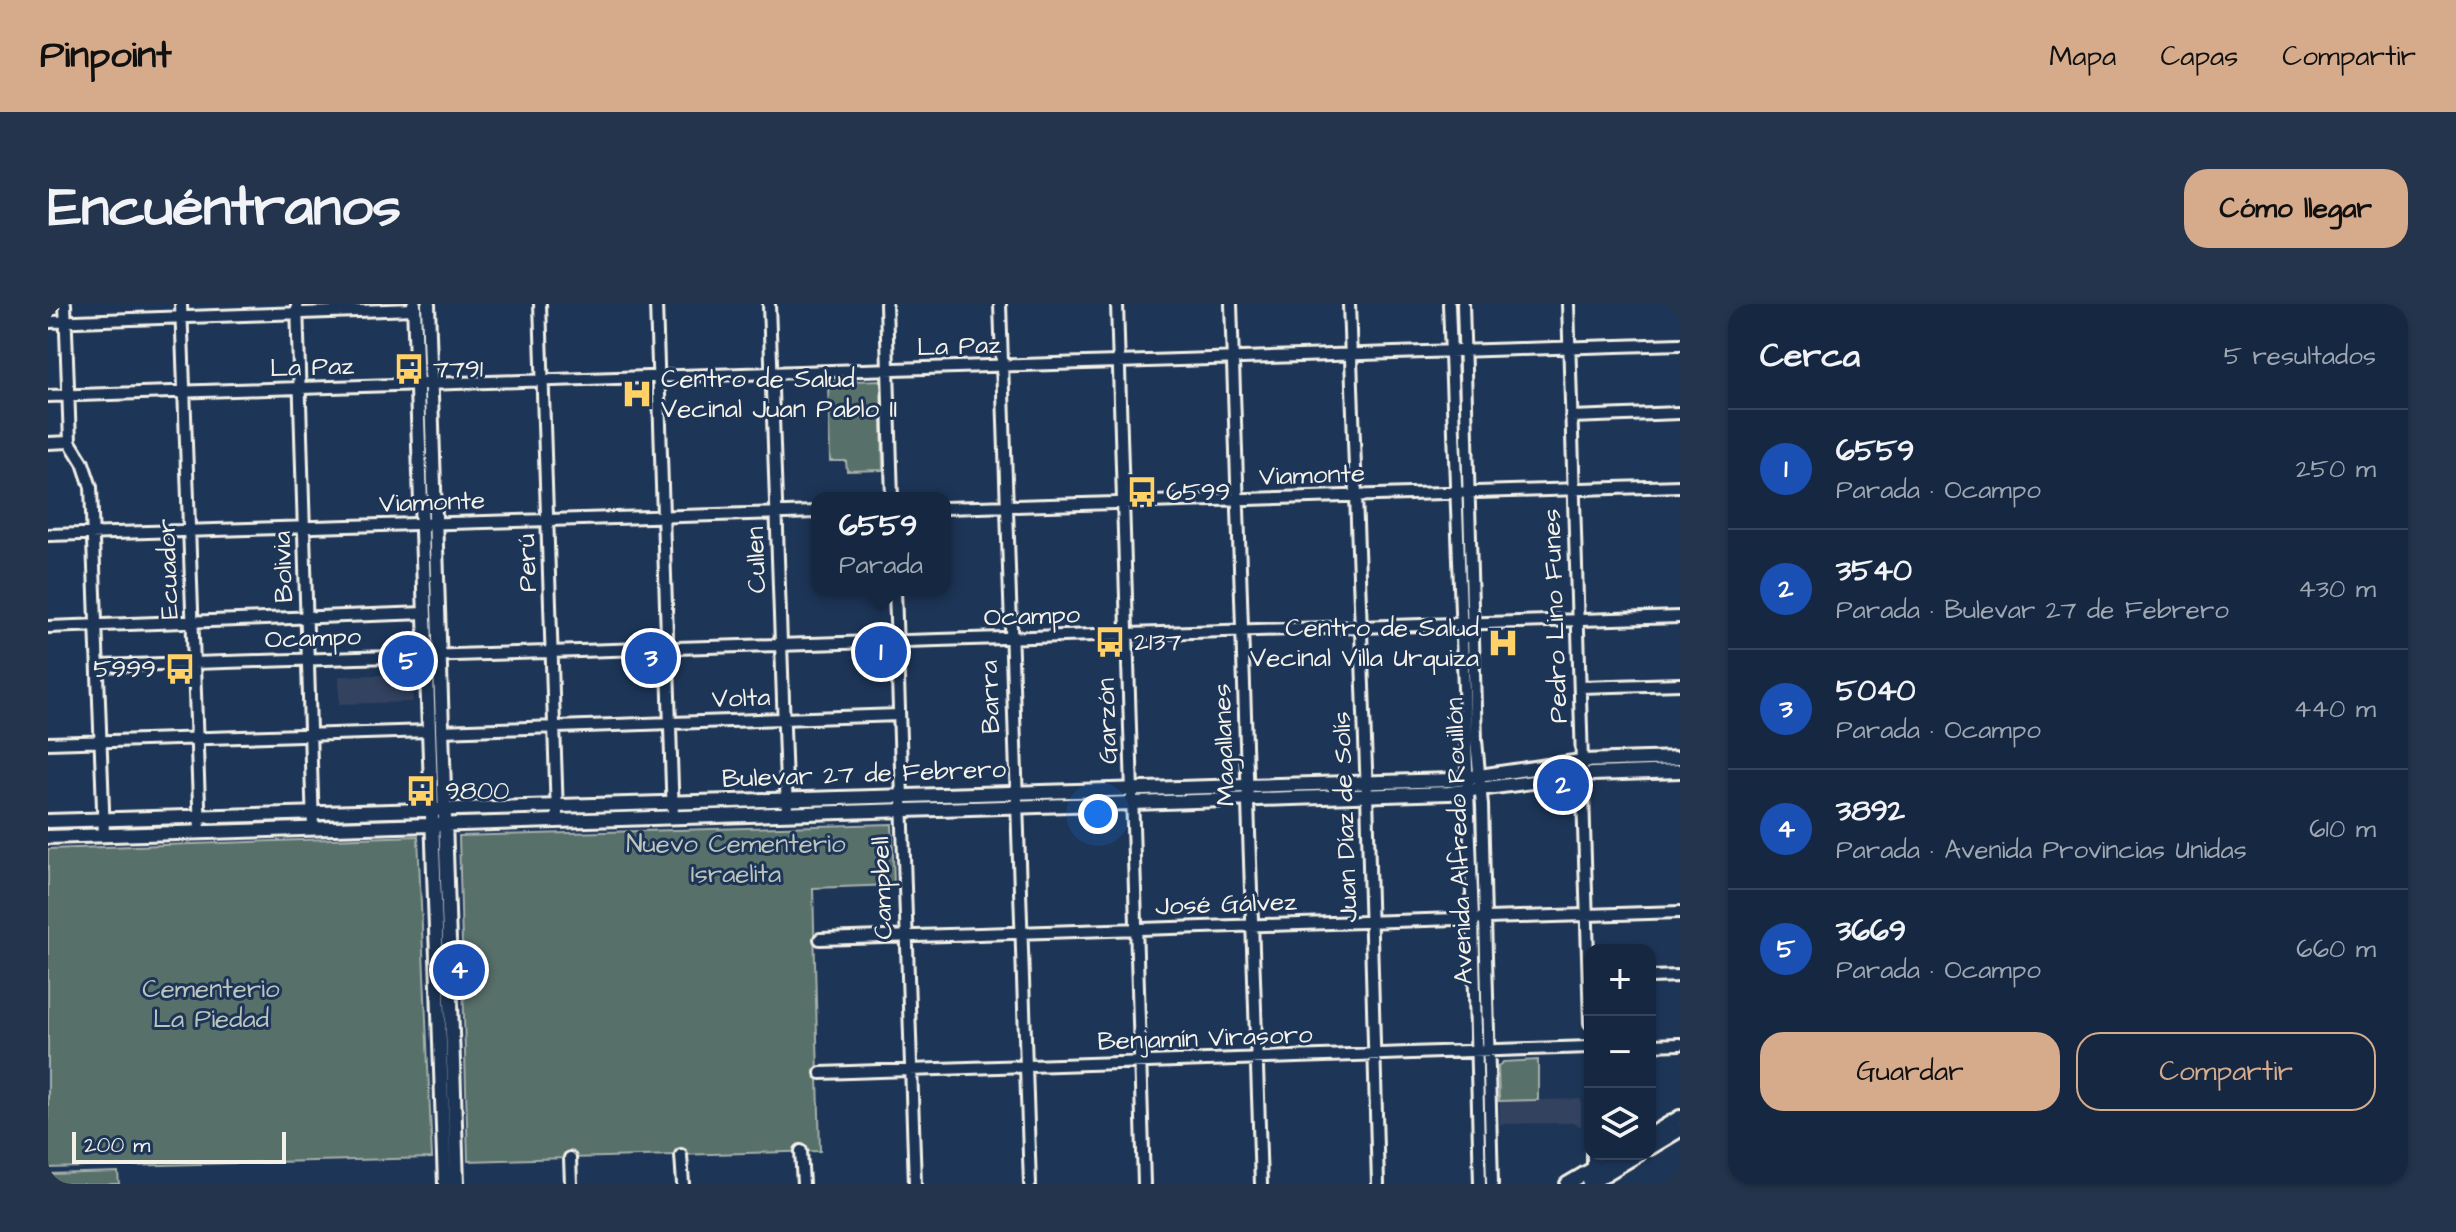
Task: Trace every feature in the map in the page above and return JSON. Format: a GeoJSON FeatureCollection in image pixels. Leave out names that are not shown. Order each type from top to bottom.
{"type":"FeatureCollection","features":[{"type":"Feature","properties":{"kind":"main road"},"geometry":{"type":"LineString","coordinates":[[428,304],[424,385],[438,809],[445,1184]]}},
{"type":"Feature","properties":{"kind":"main road"},"geometry":{"type":"LineString","coordinates":[[414,307],[424,385]]}},
{"type":"Feature","properties":{"kind":"main road"},"geometry":{"type":"LineString","coordinates":[[428,524],[425,613],[432,656]]}},
{"type":"Feature","properties":{"kind":"main road","name":"Bulevar 27 de Febrero"},"geometry":{"type":"LineString","coordinates":[[48,821],[1366,781],[1473,784],[1581,761],[1680,758]]}},
{"type":"Feature","properties":{"kind":"main road","name":"Bulevar 27 de Febrero"},"geometry":{"type":"LineString","coordinates":[[48,837],[1367,795],[1582,775],[1680,771]]}},
{"type":"Feature","properties":{"kind":"main road"},"geometry":{"type":"LineString","coordinates":[[438,824],[457,1184]]}},
{"type":"Feature","properties":{"kind":"main road"},"geometry":{"type":"LineString","coordinates":[[1656,1131],[1680,1117]]}},
{"type":"Feature","properties":{"kind":"main road"},"geometry":{"type":"LineString","coordinates":[[1656,1144],[1680,1130]]}},
{"type":"Feature","properties":{"kind":"main road"},"geometry":{"type":"LineString","coordinates":[[1592,1180],[1612,1160]]}},
{"type":"Feature","properties":{"kind":"main road"},"geometry":{"type":"LineString","coordinates":[[1567,1184],[1592,1180],[1628,1160]]}},
{"type":"Feature","properties":{"kind":"street"},"geometry":{"type":"LineString","coordinates":[[65,304],[70,442],[83,463],[91,487],[104,835]]}},
{"type":"Feature","properties":{"kind":"street","name":"Ecuador"},"geometry":{"type":"LineString","coordinates":[[181,304],[200,832]]}},
{"type":"Feature","properties":{"kind":"street","name":"Perú"},"geometry":{"type":"LineString","coordinates":[[540,304],[557,821]]}},
{"type":"Feature","properties":{"kind":"street"},"geometry":{"type":"LineString","coordinates":[[656,304],[673,817]]}},
{"type":"Feature","properties":{"kind":"street","name":"Cullen"},"geometry":{"type":"LineString","coordinates":[[769,304],[787,813]]}},
{"type":"Feature","properties":{"kind":"street"},"geometry":{"type":"LineString","coordinates":[[886,304],[892,492]]}},
{"type":"Feature","properties":{"kind":"street","name":"Barra"},"geometry":{"type":"LineString","coordinates":[[1000,304],[1030,1184]]}},
{"type":"Feature","properties":{"kind":"street","name":"Garzón"},"geometry":{"type":"LineString","coordinates":[[1117,304],[1144,1184]]}},
{"type":"Feature","properties":{"kind":"street","name":"Magallanes"},"geometry":{"type":"LineString","coordinates":[[1231,304],[1261,1184]]}},
{"type":"Feature","properties":{"kind":"street","name":"Juan Díaz de Solís"},"geometry":{"type":"LineString","coordinates":[[1349,304],[1378,1184]]}},
{"type":"Feature","properties":{"kind":"street","name":"Avenida Alfredo Rouillón"},"geometry":{"type":"LineString","coordinates":[[1449,304],[1460,624],[1473,784],[1479,918],[1482,1051],[1480,1184]]}},
{"type":"Feature","properties":{"kind":"street","name":"Avenida Alfredo Rouillón"},"geometry":{"type":"LineString","coordinates":[[1463,304],[1473,784]]}},
{"type":"Feature","properties":{"kind":"street","name":"Pedro Lino Funes"},"geometry":{"type":"LineString","coordinates":[[1568,304],[1587,944]]}},
{"type":"Feature","properties":{"kind":"street"},"geometry":{"type":"LineString","coordinates":[[48,322],[182,318],[297,309],[414,307]]}},
{"type":"Feature","properties":{"kind":"street","name":"Bolivia"},"geometry":{"type":"LineString","coordinates":[[297,309],[313,828]]}},
{"type":"Feature","properties":{"kind":"street","name":"La Paz"},"geometry":{"type":"LineString","coordinates":[[48,396],[1680,344]]}},
{"type":"Feature","properties":{"kind":"street"},"geometry":{"type":"LineString","coordinates":[[1571,417],[1680,413]]}},
{"type":"Feature","properties":{"kind":"street"},"geometry":{"type":"LineString","coordinates":[[48,443],[70,442]]}},
{"type":"Feature","properties":{"kind":"street","name":"Viamonte"},"geometry":{"type":"LineString","coordinates":[[951,508],[1680,486]]}},
{"type":"Feature","properties":{"kind":"street","name":"Viamonte"},"geometry":{"type":"LineString","coordinates":[[48,535],[811,512]]}},
{"type":"Feature","properties":{"kind":"street","name":"Campbell"},"geometry":{"type":"LineString","coordinates":[[895,596],[915,1184]]}},
{"type":"Feature","properties":{"kind":"street"},"geometry":{"type":"LineString","coordinates":[[48,627],[425,613]]}},
{"type":"Feature","properties":{"kind":"street","name":"Ocampo"},"geometry":{"type":"LineString","coordinates":[[98,666],[1680,617]]}},
{"type":"Feature","properties":{"kind":"street"},"geometry":{"type":"LineString","coordinates":[[1580,687],[1680,684]]}},
{"type":"Feature","properties":{"kind":"street","name":"Volta"},"geometry":{"type":"LineString","coordinates":[[48,743],[899,715]]}},
{"type":"Feature","properties":{"kind":"street","name":"José Gálvez"},"geometry":{"type":"LineString","coordinates":[[820,939],[1680,912]]}},
{"type":"Feature","properties":{"kind":"street"},"geometry":{"type":"LineString","coordinates":[[1656,977],[1680,976]]}},
{"type":"Feature","properties":{"kind":"street"},"geometry":{"type":"LineString","coordinates":[[1656,1045],[1680,1044]]}},
{"type":"Feature","properties":{"kind":"street","name":"Benjamín Virasoro"},"geometry":{"type":"LineString","coordinates":[[821,1073],[1584,1047]]}},
{"type":"Feature","properties":{"kind":"street","name":"Avenida Alfredo Rouillón"},"geometry":{"type":"LineString","coordinates":[[1482,1051],[1492,1184]]}},
{"type":"Feature","properties":{"kind":"street"},"geometry":{"type":"LineString","coordinates":[[801,1151],[803,1184]]}},
{"type":"Feature","properties":{"kind":"street"},"geometry":{"type":"LineString","coordinates":[[681,1155],[683,1184]]}},
{"type":"Feature","properties":{"kind":"street"},"geometry":{"type":"LineString","coordinates":[[570,1158],[571,1184]]}},
{"type":"Feature","properties":{"kind":"street"},"geometry":{"type":"LineString","coordinates":[[1592,1180],[1593,1160]]}},
{"type":"Feature","properties":{"kind":"shaded area"},"geometry":{"type":"Polygon","coordinates":[[[412,674],[413,702],[339,704],[339,676],[412,674]]]}},
{"type":"Feature","properties":{"kind":"shaded area"},"geometry":{"type":"Polygon","coordinates":[[[1581,1099],[1581,1127],[1575,1123],[1500,1124],[1499,1101],[1581,1099]]]}},
{"type":"Feature","properties":{"kind":"green space"},"geometry":{"type":"Polygon","coordinates":[[[881,380],[883,470],[847,471],[846,461],[830,461],[828,382],[881,380]]]}},
{"type":"Feature","properties":{"kind":"green space","name":"Nuevo Cementerio Israelita"},"geometry":{"type":"Polygon","coordinates":[[[892,824],[894,885],[813,888],[820,1151],[468,1161],[459,836],[892,824]]]}},
{"type":"Feature","properties":{"kind":"green space","name":"Cementerio La Piedad"},"geometry":{"type":"Polygon","coordinates":[[[418,836],[432,1158],[48,1168],[48,849],[418,836]]]}},
{"type":"Feature","properties":{"kind":"green space"},"geometry":{"type":"Polygon","coordinates":[[[1538,1060],[1538,1100],[1499,1101],[1498,1067],[1503,1062],[1538,1060]]]}},
{"type":"Feature","properties":{"kind":"green space"},"geometry":{"type":"Polygon","coordinates":[[[118,1172],[119,1184],[48,1184],[48,1174],[118,1172]]]}},
{"type":"Feature","properties":{"kind":"place","name":"7791"},"geometry":{"type":"Point","coordinates":[409,369]}},
{"type":"Feature","properties":{"kind":"place","name":"Centro de Salud Vecinal Juan Pablo II"},"geometry":{"type":"Point","coordinates":[637,394]}},
{"type":"Feature","properties":{"kind":"place","name":"6599"},"geometry":{"type":"Point","coordinates":[1142,492]}},
{"type":"Feature","properties":{"kind":"place","name":"2137"},"geometry":{"type":"Point","coordinates":[1110,642]}},
{"type":"Feature","properties":{"kind":"place","name":"Centro de Salud Vecinal Villa Urquiza"},"geometry":{"type":"Point","coordinates":[1503,643]}},
{"type":"Feature","properties":{"kind":"place","name":"6559"},"geometry":{"type":"Point","coordinates":[881,652]}},
{"type":"Feature","properties":{"kind":"place","name":"5040"},"geometry":{"type":"Point","coordinates":[651,658]}},
{"type":"Feature","properties":{"kind":"place","name":"3669"},"geometry":{"type":"Point","coordinates":[408,661]}},
{"type":"Feature","properties":{"kind":"place","name":"5999"},"geometry":{"type":"Point","coordinates":[180,669]}},
{"type":"Feature","properties":{"kind":"place","name":"3540"},"geometry":{"type":"Point","coordinates":[1563,785]}},
{"type":"Feature","properties":{"kind":"place","name":"9800"},"geometry":{"type":"Point","coordinates":[421,791]}},
{"type":"Feature","properties":{"kind":"place","name":"3892"},"geometry":{"type":"Point","coordinates":[459,970]}}]}
